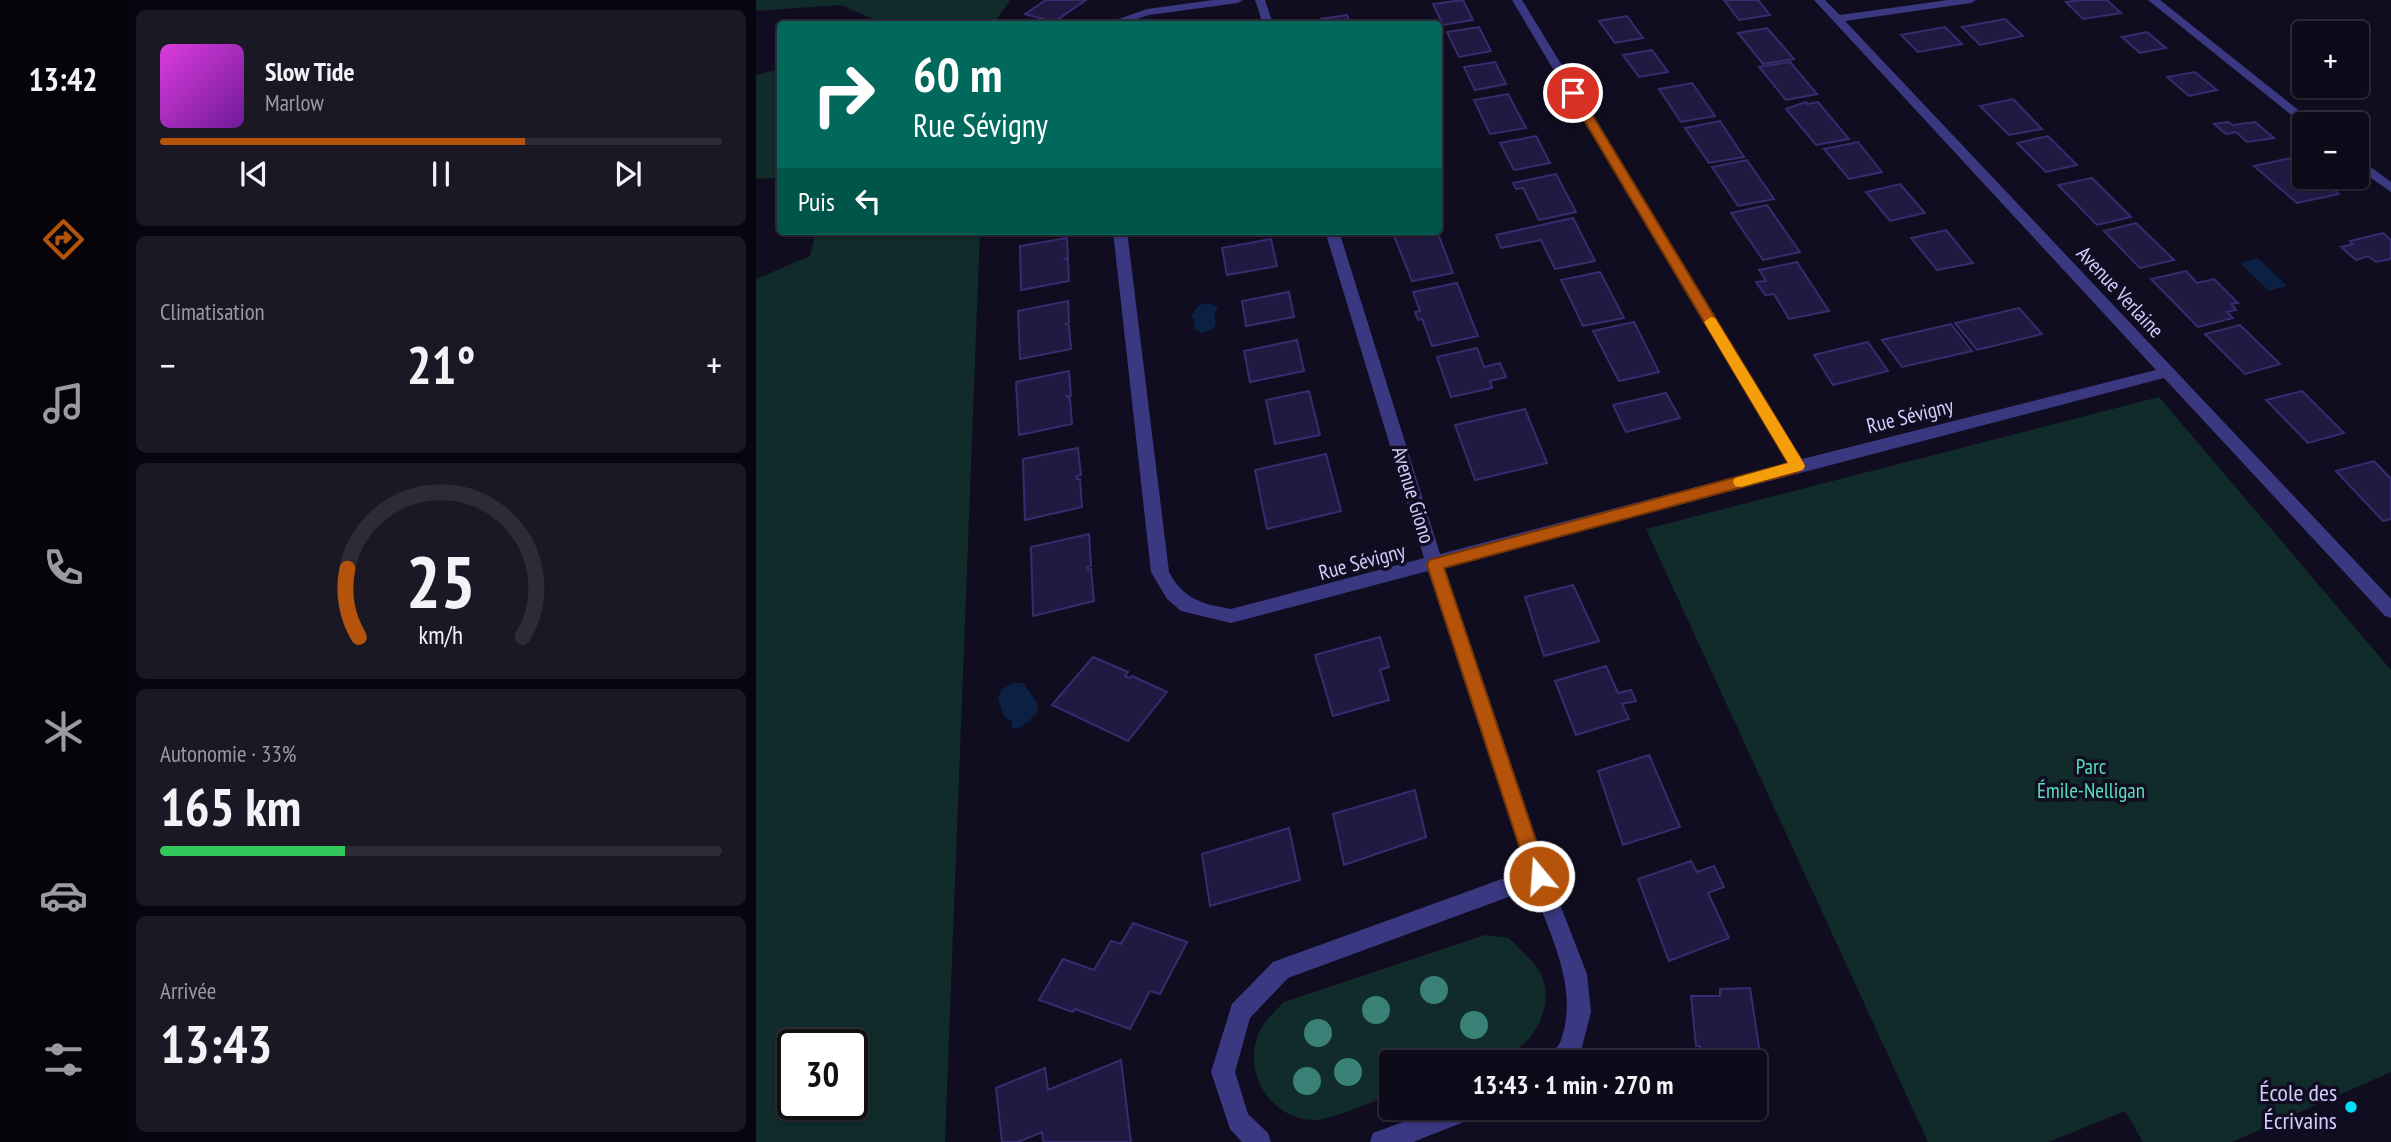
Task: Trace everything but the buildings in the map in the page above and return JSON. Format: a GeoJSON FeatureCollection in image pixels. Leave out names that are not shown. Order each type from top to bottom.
{"type":"FeatureCollection","features":[{"type":"Feature","properties":{"kind":"street"},"geometry":{"type":"LineString","coordinates":[[1120,21],[1147,12],[1238,0]]}},
{"type":"Feature","properties":{"kind":"street"},"geometry":{"type":"LineString","coordinates":[[1260,0],[1267,21]]}},
{"type":"Feature","properties":{"kind":"street"},"geometry":{"type":"LineString","coordinates":[[1517,0],[1798,466]]}},
{"type":"Feature","properties":{"kind":"street","name":"Avenue Verlaine"},"geometry":{"type":"LineString","coordinates":[[1819,0],[2391,611]]}},
{"type":"Feature","properties":{"kind":"street"},"geometry":{"type":"LineString","coordinates":[[1838,19],[1971,0]]}},
{"type":"Feature","properties":{"kind":"street"},"geometry":{"type":"LineString","coordinates":[[2153,0],[2295,112]]}},
{"type":"Feature","properties":{"kind":"street"},"geometry":{"type":"LineString","coordinates":[[2369,171],[2391,188]]}},
{"type":"Feature","properties":{"kind":"street","name":"Rue Sévigny"},"geometry":{"type":"LineString","coordinates":[[1120,235],[1160,572],[1170,594],[1193,610],[1231,617],[1435,565],[1798,466],[2167,372]]}},
{"type":"Feature","properties":{"kind":"street","name":"Avenue Giono"},"geometry":{"type":"LineString","coordinates":[[1333,235],[1435,565],[1539,876],[1576,974],[1580,1012],[1569,1050]]}},
{"type":"Feature","properties":{"kind":"street"},"geometry":{"type":"LineString","coordinates":[[1259,1142],[1238,1121],[1223,1072],[1240,1012],[1281,970],[1539,876]]}},
{"type":"Feature","properties":{"kind":"street"},"geometry":{"type":"LineString","coordinates":[[1382,1142],[1440,1120]]}},
{"type":"Feature","properties":{"kind":"green space"},"geometry":{"type":"Polygon","coordinates":[[[756,0],[1010,0],[995,21],[877,21],[841,5],[756,11],[756,0]]]}},
{"type":"Feature","properties":{"kind":"green space"},"geometry":{"type":"Polygon","coordinates":[[[777,70],[777,178],[756,179],[756,75],[777,70]]]}},
{"type":"Feature","properties":{"kind":"green space"},"geometry":{"type":"Polygon","coordinates":[[[815,235],[980,235],[945,1142],[756,1142],[756,279],[810,256],[815,235]]]}},
{"type":"Feature","properties":{"kind":"green space","name":"Parc Émile-Nelligan"},"geometry":{"type":"Polygon","coordinates":[[[2159,397],[2391,670],[2391,1072],[2232,1142],[2143,1142],[2125,1111],[2049,1142],[1928,1142],[1646,529],[2159,397]]]}},
{"type":"Feature","properties":{"kind":"green space"},"geometry":{"type":"Polygon","coordinates":[[[1485,935],[1509,938],[1541,974],[1545,993],[1544,1007],[1534,1032],[1515,1050],[1379,1050],[1379,1100],[1341,1114],[1314,1120],[1287,1113],[1275,1105],[1259,1083],[1255,1070],[1254,1056],[1258,1035],[1271,1015],[1284,1002],[1485,935]]]}},
{"type":"Feature","properties":{"kind":"water"},"geometry":{"type":"Polygon","coordinates":[[[2258,258],[2287,286],[2269,291],[2240,263],[2258,258]]]}},
{"type":"Feature","properties":{"kind":"water"},"geometry":{"type":"Polygon","coordinates":[[[1210,303],[1218,308],[1214,315],[1216,324],[1213,329],[1201,333],[1194,328],[1195,321],[1191,316],[1199,305],[1210,303]]]}},
{"type":"Feature","properties":{"kind":"water"},"geometry":{"type":"Polygon","coordinates":[[[1013,683],[1023,683],[1038,704],[1036,715],[1018,729],[1012,728],[1012,722],[1004,717],[998,698],[1002,689],[1013,683]]]}},
{"type":"Feature","properties":{"kind":"slow traffic"},"geometry":{"type":"LineString","coordinates":[[1711,322],[1798,466],[1741,482]]}},
{"type":"Feature","properties":{"kind":"place","name":"École des Écrivains"},"geometry":{"type":"Point","coordinates":[2351,1107]}},
{"type":"Feature","properties":{"kind":"route"},"geometry":{"type":"LineString","coordinates":[[1539,876],[1435,565],[1798,466],[1573,93]]}}]}
